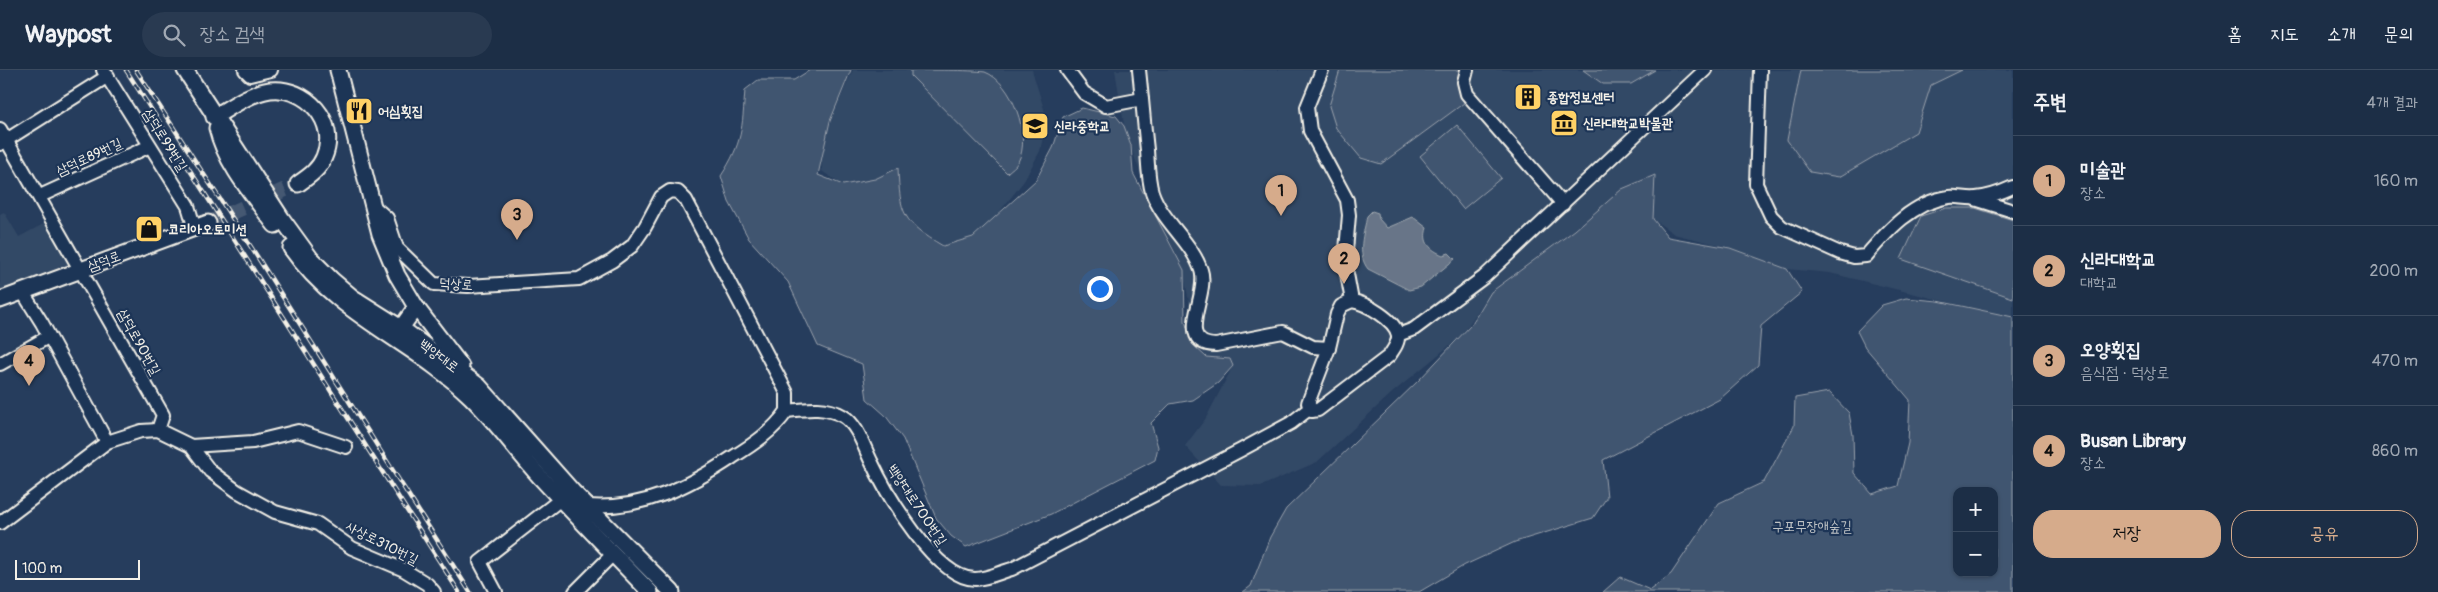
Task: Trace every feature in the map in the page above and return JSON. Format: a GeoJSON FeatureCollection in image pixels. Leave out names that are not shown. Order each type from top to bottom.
{"type":"FeatureCollection","features":[{"type":"Feature","properties":{"kind":"main road","name":"백양대로"},"geometry":{"type":"LineString","coordinates":[[185,70],[214,117],[311,259],[352,297],[401,328],[479,386],[582,511],[613,554],[650,592]]}},
{"type":"Feature","properties":{"kind":"main road","name":"덕상로"},"geometry":{"type":"LineString","coordinates":[[338,70],[372,205],[386,250],[416,307],[479,386]]}},
{"type":"Feature","properties":{"kind":"main road"},"geometry":{"type":"LineString","coordinates":[[214,117],[256,94],[268,90],[288,92],[310,102],[324,120],[328,144],[320,165],[311,175],[298,184]]}},
{"type":"Feature","properties":{"kind":"main road","name":"백양대로"},"geometry":{"type":"LineString","coordinates":[[214,117],[222,146],[245,184],[309,272],[344,306],[446,377],[470,397],[560,499],[582,511],[672,592]]}},
{"type":"Feature","properties":{"kind":"main road","name":"삼덕로"},"geometry":{"type":"LineString","coordinates":[[0,300],[202,226]]}},
{"type":"Feature","properties":{"kind":"main road"},"geometry":{"type":"LineString","coordinates":[[401,328],[416,307]]}},
{"type":"Feature","properties":{"kind":"street"},"geometry":{"type":"LineString","coordinates":[[245,70],[250,75],[271,70]]}},
{"type":"Feature","properties":{"kind":"street"},"geometry":{"type":"LineString","coordinates":[[1067,70],[1084,94],[1106,106],[1142,99]]}},
{"type":"Feature","properties":{"kind":"street"},"geometry":{"type":"LineString","coordinates":[[1139,70],[1152,192],[1202,272],[1202,297],[1195,321],[1194,334],[1198,342],[1206,345],[1216,345],[1283,332],[1314,347],[1328,348]]}},
{"type":"Feature","properties":{"kind":"street"},"geometry":{"type":"LineString","coordinates":[[1322,70],[1307,106],[1310,131],[1346,200],[1349,215],[1345,263],[1352,301]]}},
{"type":"Feature","properties":{"kind":"street"},"geometry":{"type":"LineString","coordinates":[[1467,70],[1464,82],[1468,94],[1563,204]]}},
{"type":"Feature","properties":{"kind":"street"},"geometry":{"type":"LineString","coordinates":[[1309,409],[1308,403],[1341,306],[1352,301],[1362,302],[1394,325],[1398,335],[1414,329],[1484,276],[1705,70]]}},
{"type":"Feature","properties":{"kind":"street"},"geometry":{"type":"LineString","coordinates":[[1760,70],[1756,184],[1771,216],[1782,227],[1840,253],[1854,257],[1866,256],[1885,233],[1909,213],[1928,202],[1950,197],[1975,198],[2013,211]]}},
{"type":"Feature","properties":{"kind":"street"},"geometry":{"type":"LineString","coordinates":[[81,270],[40,196],[2,138],[105,73]]}},
{"type":"Feature","properties":{"kind":"street","name":"삼덕로99번길"},"geometry":{"type":"LineString","coordinates":[[105,73],[202,226]]}},
{"type":"Feature","properties":{"kind":"street","name":"삼덕로89번길"},"geometry":{"type":"LineString","coordinates":[[40,196],[150,146]]}},
{"type":"Feature","properties":{"kind":"street"},"geometry":{"type":"LineString","coordinates":[[1975,198],[2013,187]]}},
{"type":"Feature","properties":{"kind":"street","name":"덕상로"},"geometry":{"type":"LineString","coordinates":[[372,205],[386,218],[397,248],[434,284],[468,286],[580,279],[612,261],[632,246],[645,227],[661,197],[670,191],[678,192],[686,200],[787,392],[787,411]]}},
{"type":"Feature","properties":{"kind":"street","name":"삼덕로90번길"},"geometry":{"type":"LineString","coordinates":[[81,270],[163,415],[158,430]]}},
{"type":"Feature","properties":{"kind":"street"},"geometry":{"type":"LineString","coordinates":[[22,291],[42,322],[48,337],[107,442]]}},
{"type":"Feature","properties":{"kind":"street","name":"백양대로700번길"},"geometry":{"type":"LineString","coordinates":[[787,411],[813,408],[844,417],[856,430],[879,478],[931,555],[956,573],[976,579],[1012,569],[1266,437],[1291,423],[1309,409],[1312,411],[1318,410],[1389,356],[1396,346],[1398,335]]}},
{"type":"Feature","properties":{"kind":"street"},"geometry":{"type":"LineString","coordinates":[[0,364],[48,337]]}},
{"type":"Feature","properties":{"kind":"street"},"geometry":{"type":"LineString","coordinates":[[582,511],[643,502],[675,492],[699,480],[752,445],[776,427],[787,411]]}},
{"type":"Feature","properties":{"kind":"street"},"geometry":{"type":"LineString","coordinates":[[2,517],[107,442],[141,431],[158,430]]}},
{"type":"Feature","properties":{"kind":"street","name":"사상로310번길"},"geometry":{"type":"LineString","coordinates":[[158,430],[191,446],[210,471],[237,491],[274,512],[318,524],[352,548],[404,570],[426,584],[434,592]]}},
{"type":"Feature","properties":{"kind":"street","name":"사상로310번길"},"geometry":{"type":"LineString","coordinates":[[191,446],[253,442],[298,431],[346,447]]}},
{"type":"Feature","properties":{"kind":"street"},"geometry":{"type":"LineString","coordinates":[[496,592],[480,562],[560,499]]}},
{"type":"Feature","properties":{"kind":"street"},"geometry":{"type":"LineString","coordinates":[[574,592],[613,554]]}},
{"type":"Feature","properties":{"kind":"shaded area"},"geometry":{"type":"Polygon","coordinates":[[[853,70],[1032,70],[1047,119],[1040,151],[1024,181],[993,220],[973,237],[943,246],[916,230],[903,212],[899,197],[898,169],[875,179],[842,185],[822,171],[821,152],[830,121],[853,70]]]}},
{"type":"Feature","properties":{"kind":"shaded area"},"geometry":{"type":"Polygon","coordinates":[[[1115,70],[2013,70],[2013,318],[1830,273],[1787,269],[1731,248],[1674,234],[1653,219],[1655,175],[1622,189],[1575,230],[1491,292],[1461,336],[1392,393],[1317,462],[1261,486],[1221,485],[1185,446],[1206,418],[1233,366],[1230,359],[1205,357],[1192,344],[1189,301],[1184,276],[1176,252],[1157,220],[1125,130],[1115,70]]]}},
{"type":"Feature","properties":{"kind":"shaded area"},"geometry":{"type":"Polygon","coordinates":[[[1372,211],[1378,213],[1379,219],[1387,228],[1413,217],[1427,228],[1426,238],[1431,248],[1443,255],[1449,253],[1455,259],[1421,287],[1409,290],[1368,269],[1362,257],[1362,243],[1367,216],[1372,211]]]}},
{"type":"Feature","properties":{"kind":"shaded area"},"geometry":{"type":"Polygon","coordinates":[[[4,212],[19,237],[49,221],[72,263],[0,291],[0,214],[4,212]]]}},
{"type":"Feature","properties":{"kind":"green space"},"geometry":{"type":"Polygon","coordinates":[[[810,70],[851,70],[830,121],[818,175],[843,185],[875,179],[898,168],[900,196],[906,215],[919,230],[943,246],[973,237],[1036,180],[1053,148],[1063,117],[1082,108],[1116,116],[1124,126],[1131,145],[1133,173],[1184,270],[1185,321],[1192,344],[1206,357],[1230,359],[1233,366],[1218,383],[1193,400],[1170,404],[1151,423],[1158,447],[1155,460],[1051,514],[966,547],[951,536],[936,518],[903,439],[885,415],[867,399],[862,364],[818,346],[788,282],[749,239],[729,202],[721,176],[734,154],[740,135],[745,90],[758,80],[794,80],[810,70]]]}},
{"type":"Feature","properties":{"kind":"green space"},"geometry":{"type":"Polygon","coordinates":[[[911,70],[978,71],[985,72],[995,78],[1011,98],[1021,125],[1022,151],[1016,165],[1007,173],[911,76],[911,70]]]}},
{"type":"Feature","properties":{"kind":"green space"},"geometry":{"type":"Polygon","coordinates":[[[1340,70],[1461,70],[1460,84],[1464,103],[1381,164],[1361,158],[1336,128],[1329,106],[1340,70]]]}},
{"type":"Feature","properties":{"kind":"green space"},"geometry":{"type":"Polygon","coordinates":[[[1583,70],[1655,70],[1631,84],[1603,84],[1583,70]]]}},
{"type":"Feature","properties":{"kind":"green space"},"geometry":{"type":"Polygon","coordinates":[[[1801,70],[1962,70],[1931,85],[1916,132],[1839,177],[1810,172],[1787,140],[1801,70]]]}},
{"type":"Feature","properties":{"kind":"green space"},"geometry":{"type":"Polygon","coordinates":[[[1457,125],[1501,178],[1463,209],[1420,156],[1457,125]]]}},
{"type":"Feature","properties":{"kind":"green space"},"geometry":{"type":"Polygon","coordinates":[[[1655,175],[1653,219],[1668,237],[1730,248],[1787,269],[1802,292],[1761,326],[1758,365],[1720,399],[1603,460],[1607,497],[1593,518],[1515,542],[1465,565],[1419,592],[1243,592],[1251,586],[1270,537],[1286,509],[1419,380],[1471,325],[1491,292],[1575,230],[1622,189],[1655,175]]]}},
{"type":"Feature","properties":{"kind":"green space"},"geometry":{"type":"Polygon","coordinates":[[[1946,208],[1975,208],[2013,220],[2013,298],[1901,259],[1921,216],[1946,208]]]}},
{"type":"Feature","properties":{"kind":"green space","name":"구포무장애숲길"},"geometry":{"type":"Polygon","coordinates":[[[1906,298],[1938,301],[2013,317],[2013,592],[1603,592],[1620,577],[1650,590],[1671,574],[1719,503],[1764,482],[1794,426],[1795,398],[1829,392],[1849,413],[1853,435],[1854,473],[1872,494],[1898,486],[1908,443],[1910,400],[1865,347],[1857,331],[1882,305],[1906,298]]]}},
{"type":"Feature","properties":{"kind":"tunnel"},"geometry":{"type":"LineString","coordinates":[[208,223],[298,184]]}},
{"type":"Feature","properties":{"kind":"railway"},"geometry":{"type":"LineString","coordinates":[[126,70],[459,592]]}},
{"type":"Feature","properties":{"kind":"railway"},"geometry":{"type":"LineString","coordinates":[[136,70],[253,250],[470,592]]}},
{"type":"Feature","properties":{"kind":"place","name":"종합정보센터"},"geometry":{"type":"Point","coordinates":[1528,97]}},
{"type":"Feature","properties":{"kind":"place","name":"어심횟집"},"geometry":{"type":"Point","coordinates":[359,111]}},
{"type":"Feature","properties":{"kind":"place","name":"신라대학교박물관"},"geometry":{"type":"Point","coordinates":[1564,123]}},
{"type":"Feature","properties":{"kind":"place","name":"신라중학교"},"geometry":{"type":"Point","coordinates":[1035,126]}},
{"type":"Feature","properties":{"kind":"place","name":"미술관"},"geometry":{"type":"Point","coordinates":[1281,216]}},
{"type":"Feature","properties":{"kind":"place","name":"코리아오토미션"},"geometry":{"type":"Point","coordinates":[149,229]}},
{"type":"Feature","properties":{"kind":"place","name":"오양횟집"},"geometry":{"type":"Point","coordinates":[517,240]}},
{"type":"Feature","properties":{"kind":"place","name":"신라대학교"},"geometry":{"type":"Point","coordinates":[1344,284]}},
{"type":"Feature","properties":{"kind":"place","name":"Busan Library"},"geometry":{"type":"Point","coordinates":[29,386]}}]}
